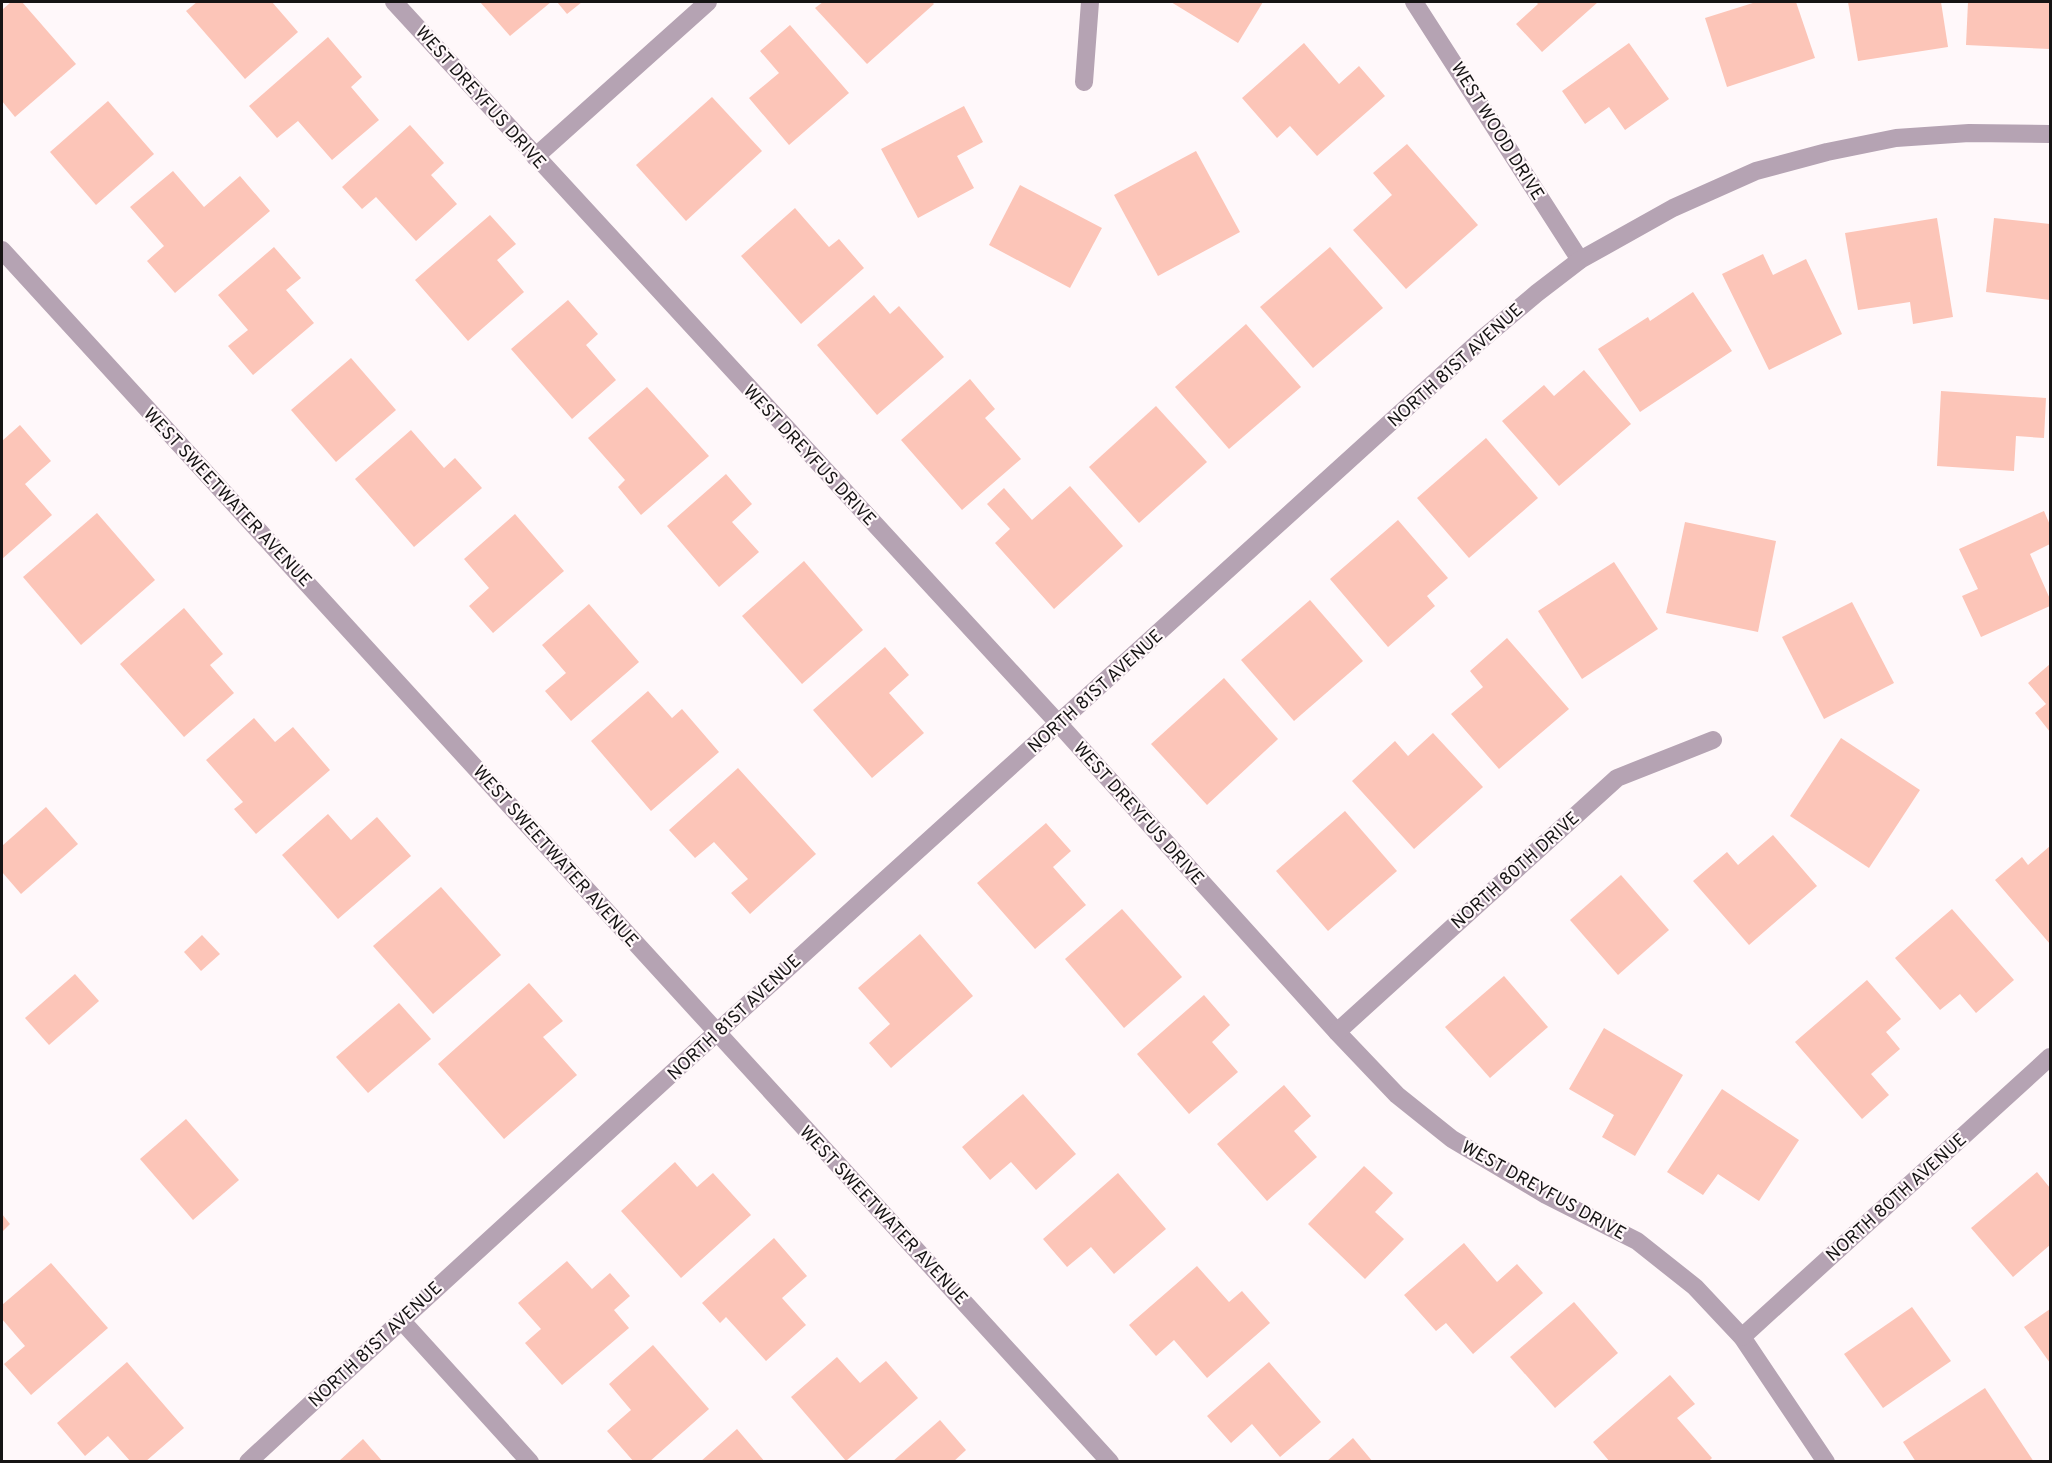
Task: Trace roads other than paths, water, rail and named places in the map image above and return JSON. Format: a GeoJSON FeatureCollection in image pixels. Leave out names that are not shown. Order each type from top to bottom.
{"type":"FeatureCollection","features":[{"type":"Feature","properties":{"kind":"street","name":"WEST DREYFUS DRIVE"},"geometry":{"type":"LineString","coordinates":[[394,2],[1059,724],[1337,1032],[1397,1095],[1452,1139],[1546,1195],[1638,1241],[1695,1287],[1742,1337],[1826,1461]]}},
{"type":"Feature","properties":{"kind":"street"},"geometry":{"type":"LineString","coordinates":[[536,157],[708,2]]}},
{"type":"Feature","properties":{"kind":"street"},"geometry":{"type":"LineString","coordinates":[[1084,81],[1090,2]]}},
{"type":"Feature","properties":{"kind":"street","name":"WEST WOOD DRIVE"},"geometry":{"type":"LineString","coordinates":[[1414,2],[1580,260]]}},
{"type":"Feature","properties":{"kind":"street","name":"NORTH 81ST AVENUE"},"geometry":{"type":"LineString","coordinates":[[248,1461],[716,1032],[1481,340],[1580,260],[1672,208],[1756,171],[1827,152],[1896,138],[1969,133],[2050,134]]}},
{"type":"Feature","properties":{"kind":"street","name":"WEST SWEETWATER AVENUE"},"geometry":{"type":"LineString","coordinates":[[2,250],[1110,1461]]}},
{"type":"Feature","properties":{"kind":"street","name":"NORTH 80TH DRIVE"},"geometry":{"type":"LineString","coordinates":[[1337,1032],[1617,778],[1713,740]]}},
{"type":"Feature","properties":{"kind":"street","name":"NORTH 80TH AVENUE"},"geometry":{"type":"LineString","coordinates":[[1742,1337],[2049,1062]]}},
{"type":"Feature","properties":{"kind":"street"},"geometry":{"type":"LineString","coordinates":[[401,1320],[530,1461]]}}]}
